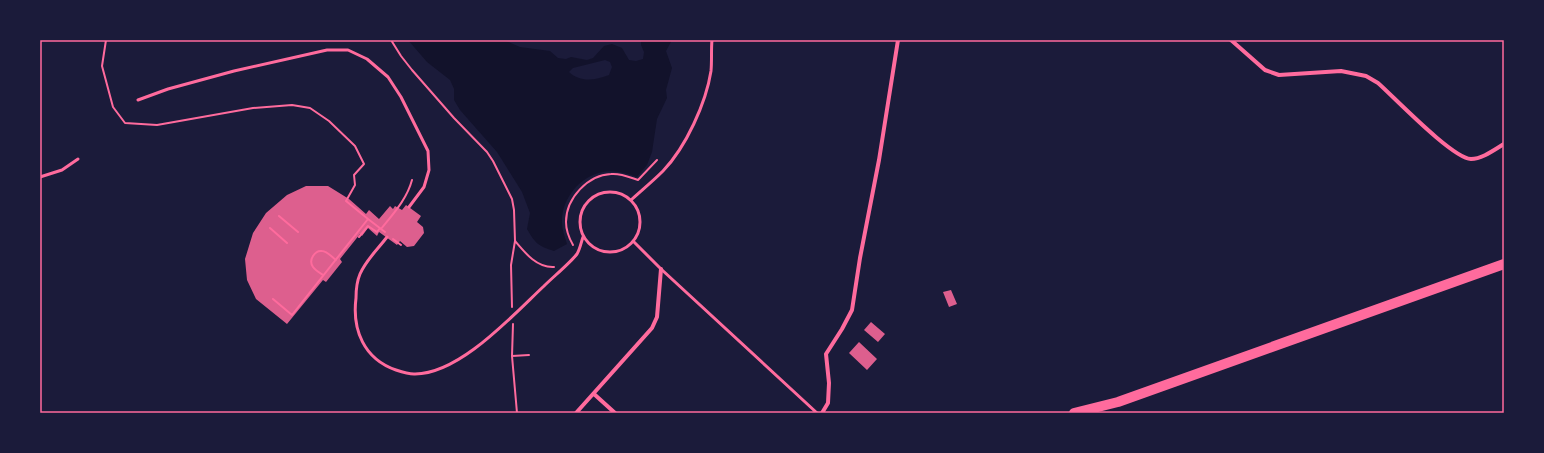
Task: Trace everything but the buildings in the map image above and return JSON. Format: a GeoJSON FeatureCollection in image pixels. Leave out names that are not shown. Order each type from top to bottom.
{"type":"FeatureCollection","features":[{"type":"Feature","properties":{"kind":"main road"},"geometry":{"type":"LineString","coordinates":[[1074,413],[1118,402],[1504,264]]}},
{"type":"Feature","properties":{"kind":"main road"},"geometry":{"type":"LineString","coordinates":[[1096,413],[1118,402]]}},
{"type":"Feature","properties":{"kind":"street"},"geometry":{"type":"LineString","coordinates":[[822,413],[828,403],[829,383],[826,354],[852,310],[860,258],[879,160],[898,40]]}},
{"type":"Feature","properties":{"kind":"street"},"geometry":{"type":"LineString","coordinates":[[1231,40],[1265,70],[1279,75],[1341,71],[1366,76],[1378,83],[1448,148],[1464,157],[1477,158],[1504,144]]}},
{"type":"Feature","properties":{"kind":"street"},"geometry":{"type":"LineString","coordinates":[[576,413],[652,328],[657,317],[661,269]]}},
{"type":"Feature","properties":{"kind":"street"},"geometry":{"type":"LineString","coordinates":[[594,394],[615,413]]}},
{"type":"Feature","properties":{"kind":"lane"},"geometry":{"type":"LineString","coordinates":[[632,200],[664,170],[680,148],[697,116],[704,98],[711,70],[712,40]]}},
{"type":"Feature","properties":{"kind":"lane"},"geometry":{"type":"LineString","coordinates":[[138,100],[168,89],[234,71],[327,50],[348,50],[367,59],[388,77],[401,97],[428,151],[429,170],[424,187],[409,207]]}},
{"type":"Feature","properties":{"kind":"lane"},"geometry":{"type":"LineString","coordinates":[[40,178],[62,170],[78,158]]}},
{"type":"Feature","properties":{"kind":"lane"},"geometry":{"type":"LineString","coordinates":[[607,192],[616,192],[632,200],[638,209],[641,220],[639,232],[634,242],[625,249],[614,253],[602,252],[591,246],[580,229],[579,221],[585,204],[591,198],[607,192]]}},
{"type":"Feature","properties":{"kind":"lane"},"geometry":{"type":"LineString","coordinates":[[389,237],[360,274],[356,289],[354,309],[362,343],[369,353],[388,367],[414,374],[442,368],[469,353],[478,346],[576,255],[584,237]]}},
{"type":"Feature","properties":{"kind":"lane"},"geometry":{"type":"LineString","coordinates":[[634,242],[661,269],[817,413]]}},
{"type":"Feature","properties":{"kind":"path"},"geometry":{"type":"LineString","coordinates":[[106,40],[102,66],[113,107],[125,123],[157,125],[253,108],[292,105],[310,108],[329,121],[355,146],[364,164],[354,175],[355,185],[346,201],[386,233]]}},
{"type":"Feature","properties":{"kind":"path"},"geometry":{"type":"LineString","coordinates":[[391,40],[412,70],[454,118],[487,152],[493,160],[512,199],[514,210],[515,242],[511,265],[512,307]]}},
{"type":"Feature","properties":{"kind":"path"},"geometry":{"type":"LineString","coordinates":[[575,249],[567,230],[567,211],[572,200],[583,186],[600,176],[611,174],[620,174],[638,180],[657,160]]}},
{"type":"Feature","properties":{"kind":"path"},"geometry":{"type":"LineString","coordinates":[[359,237],[368,226],[377,232],[399,207],[407,194],[412,180]]}},
{"type":"Feature","properties":{"kind":"path"},"geometry":{"type":"LineString","coordinates":[[280,216],[298,232]]}},
{"type":"Feature","properties":{"kind":"path"},"geometry":{"type":"LineString","coordinates":[[273,299],[292,315],[368,219]]}},
{"type":"Feature","properties":{"kind":"path"},"geometry":{"type":"LineString","coordinates":[[270,228],[288,243]]}},
{"type":"Feature","properties":{"kind":"path"},"geometry":{"type":"LineString","coordinates":[[389,237],[401,245]]}},
{"type":"Feature","properties":{"kind":"path"},"geometry":{"type":"LineString","coordinates":[[515,242],[528,256],[541,264],[548,267],[558,266]]}},
{"type":"Feature","properties":{"kind":"path"},"geometry":{"type":"LineString","coordinates":[[323,275],[313,267],[312,257],[314,254],[321,250],[325,251],[336,260]]}},
{"type":"Feature","properties":{"kind":"path"},"geometry":{"type":"LineString","coordinates":[[513,323],[512,356],[517,413]]}},
{"type":"Feature","properties":{"kind":"path"},"geometry":{"type":"LineString","coordinates":[[512,356],[529,355]]}},
{"type":"Feature","properties":{"kind":"shaded area"},"geometry":{"type":"Polygon","coordinates":[[[408,40],[504,40],[520,47],[550,51],[558,58],[566,59],[571,57],[587,60],[593,58],[604,46],[612,44],[622,48],[629,60],[636,61],[643,59],[644,52],[641,45],[641,40],[672,40],[666,51],[672,68],[666,90],[667,98],[657,119],[652,152],[647,165],[637,177],[620,172],[607,171],[595,174],[580,184],[568,197],[563,214],[562,228],[567,244],[554,251],[541,246],[532,238],[527,229],[530,213],[522,192],[497,152],[460,110],[454,100],[454,89],[450,80],[427,62],[408,40]],[[605,60],[573,68],[569,72],[578,78],[588,80],[599,78],[609,75],[612,67],[610,62],[605,60]]]}}]}
